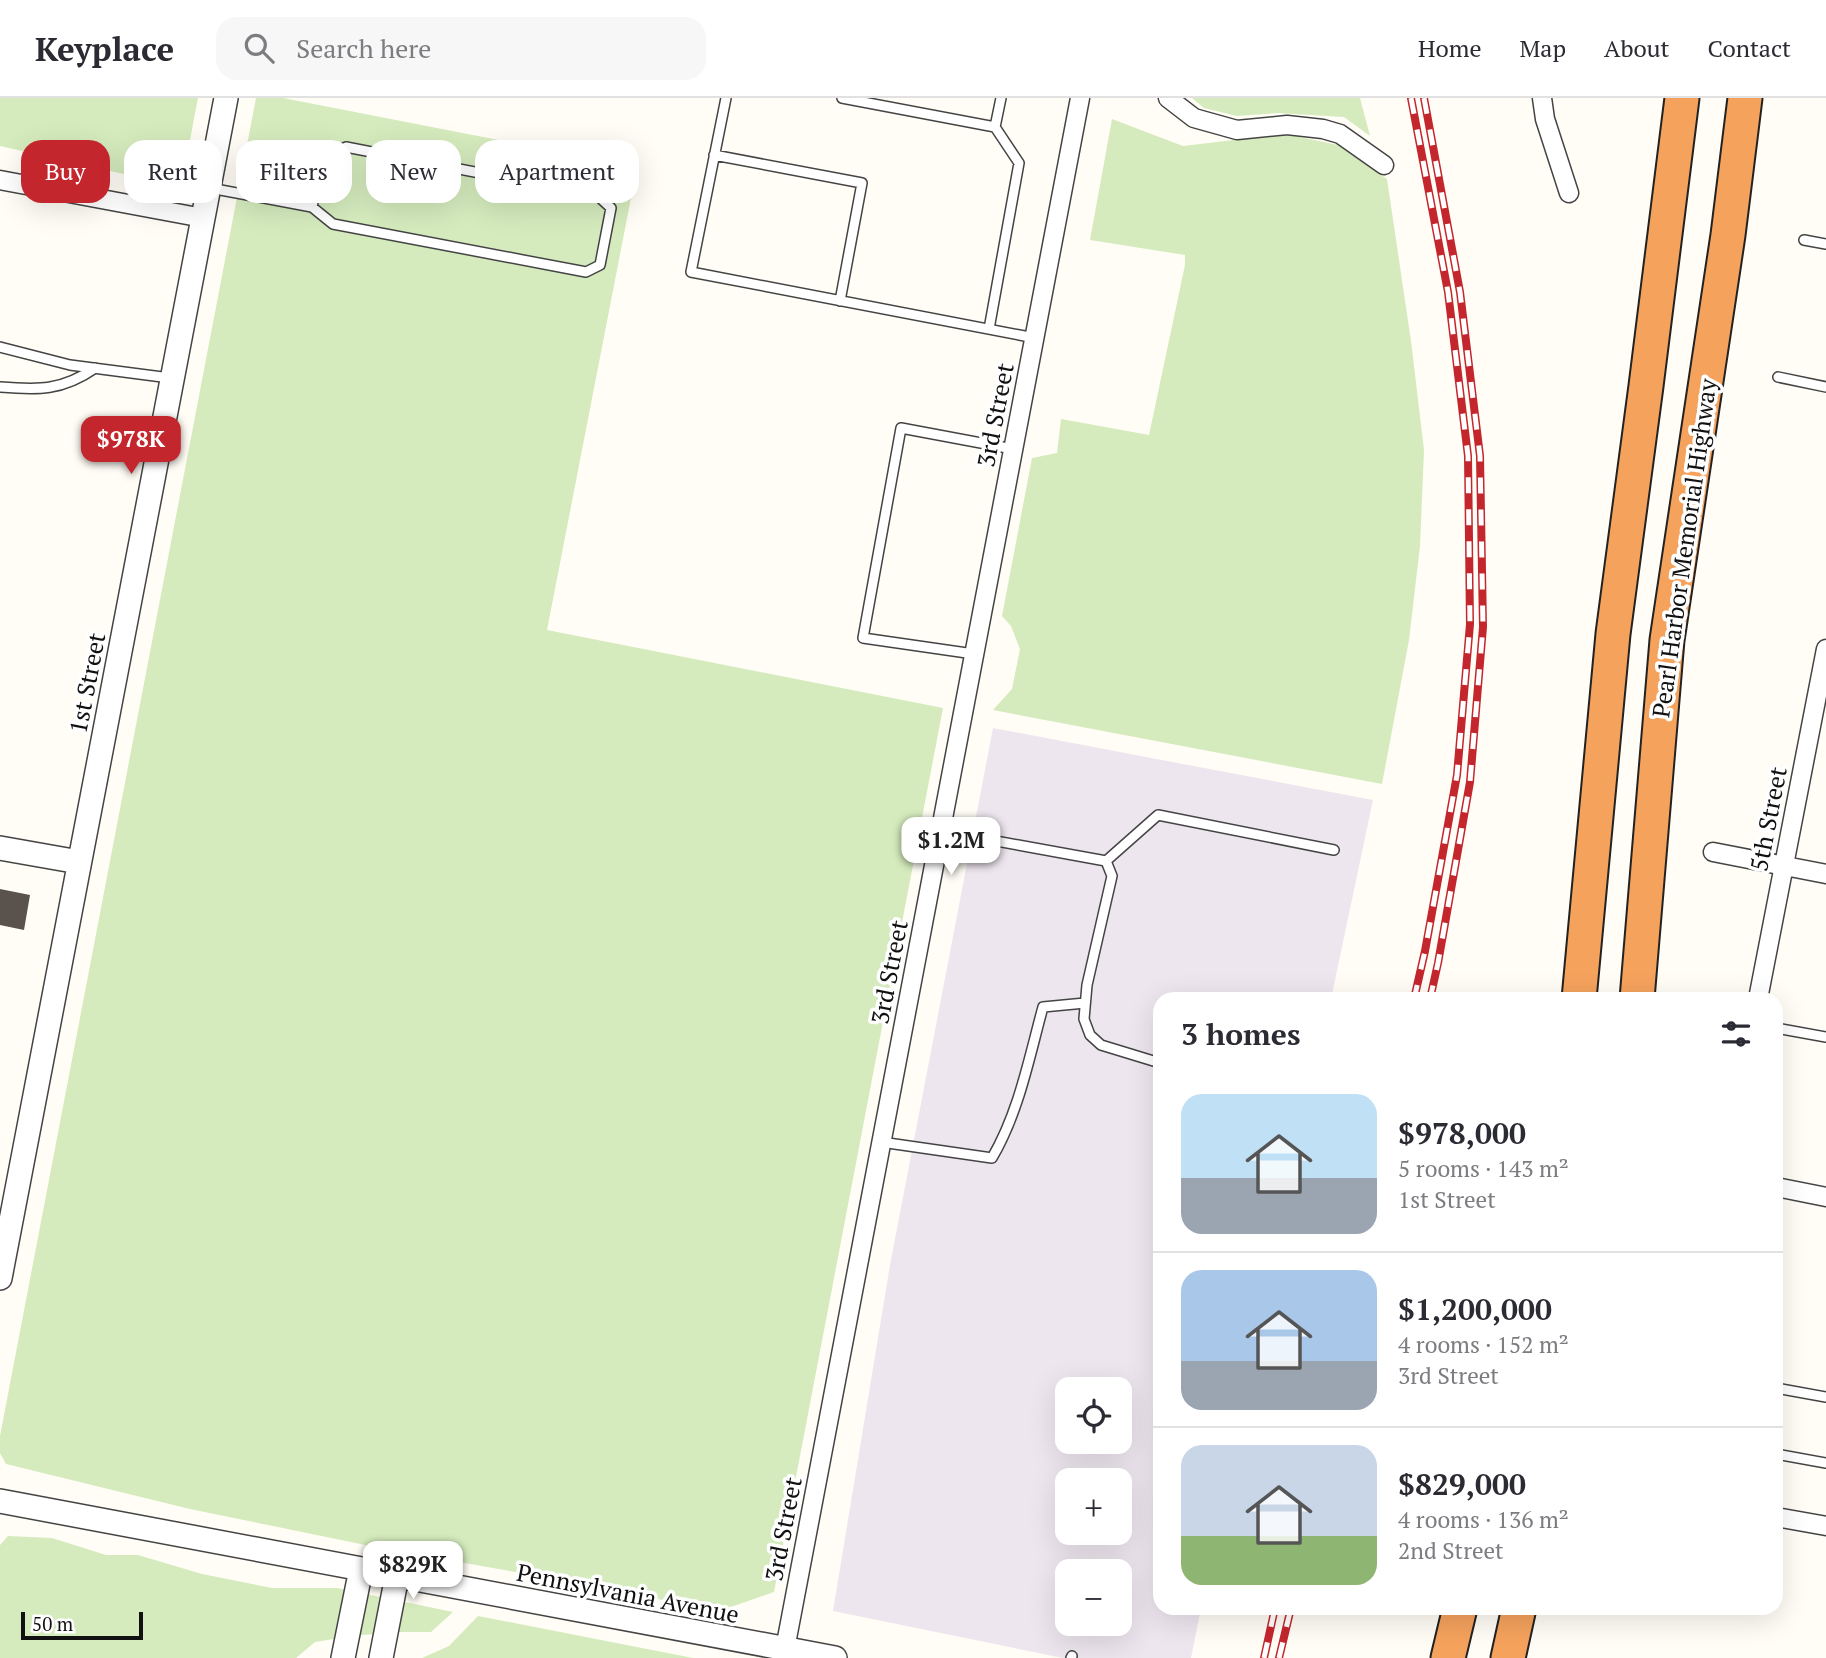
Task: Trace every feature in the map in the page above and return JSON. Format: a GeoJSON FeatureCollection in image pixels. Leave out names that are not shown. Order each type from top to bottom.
{"type":"FeatureCollection","features":[{"type":"Feature","properties":{"kind":"highway"},"geometry":{"type":"LineString","coordinates":[[1580,992],[1613,634],[1646,386],[1679,98]]}},
{"type":"Feature","properties":{"kind":"highway","name":"Pearl Harbor Memorial Highway"},"geometry":{"type":"LineString","coordinates":[[1638,992],[1667,640],[1728,235],[1745,98]]}},
{"type":"Feature","properties":{"kind":"highway"},"geometry":{"type":"LineString","coordinates":[[1728,235],[1758,144],[1767,98]]}},
{"type":"Feature","properties":{"kind":"highway"},"geometry":{"type":"LineString","coordinates":[[1448,1658],[1458,1615]]}},
{"type":"Feature","properties":{"kind":"highway"},"geometry":{"type":"LineString","coordinates":[[1508,1658],[1517,1615]]}},
{"type":"Feature","properties":{"kind":"street","name":"1st Street"},"geometry":{"type":"LineString","coordinates":[[218,140],[226,98]]}},
{"type":"Feature","properties":{"kind":"street","name":"3rd Street"},"geometry":{"type":"LineString","coordinates":[[785,1649],[1080,98]]}},
{"type":"Feature","properties":{"kind":"street"},"geometry":{"type":"LineString","coordinates":[[1168,98],[1194,118],[1237,131],[1287,125],[1340,134],[1384,165]]}},
{"type":"Feature","properties":{"kind":"street"},"geometry":{"type":"LineString","coordinates":[[1542,98],[1545,119],[1569,193]]}},
{"type":"Feature","properties":{"kind":"street"},"geometry":{"type":"LineString","coordinates":[[0,180],[202,218]]}},
{"type":"Feature","properties":{"kind":"street","name":"1st Street"},"geometry":{"type":"LineString","coordinates":[[0,1278],[206,203]]}},
{"type":"Feature","properties":{"kind":"street","name":"5th Street"},"geometry":{"type":"LineString","coordinates":[[1759,992],[1815,723],[1826,649]]}},
{"type":"Feature","properties":{"kind":"street"},"geometry":{"type":"LineString","coordinates":[[0,848],[79,862]]}},
{"type":"Feature","properties":{"kind":"street"},"geometry":{"type":"LineString","coordinates":[[1713,852],[1826,874]]}},
{"type":"Feature","properties":{"kind":"street"},"geometry":{"type":"LineString","coordinates":[[1783,1188],[1826,1197]]}},
{"type":"Feature","properties":{"kind":"street","name":"Pennsylvania Avenue"},"geometry":{"type":"LineString","coordinates":[[0,1501],[835,1658]]}},
{"type":"Feature","properties":{"kind":"street"},"geometry":{"type":"LineString","coordinates":[[1783,1518],[1826,1526]]}},
{"type":"Feature","properties":{"kind":"street"},"geometry":{"type":"LineString","coordinates":[[343,1658],[361,1569]]}},
{"type":"Feature","properties":{"kind":"street"},"geometry":{"type":"LineString","coordinates":[[381,1658],[397,1576]]}},
{"type":"Feature","properties":{"kind":"lane"},"geometry":{"type":"LineString","coordinates":[[726,98],[691,272],[1034,338]]}},
{"type":"Feature","properties":{"kind":"lane"},"geometry":{"type":"LineString","coordinates":[[842,98],[995,127]]}},
{"type":"Feature","properties":{"kind":"lane"},"geometry":{"type":"LineString","coordinates":[[989,329],[1019,163],[995,127],[1000,98]]}},
{"type":"Feature","properties":{"kind":"lane"},"geometry":{"type":"LineString","coordinates":[[222,190],[312,206],[332,224],[586,272],[600,265],[611,208],[598,196],[346,147],[321,162],[312,206]]}},
{"type":"Feature","properties":{"kind":"lane"},"geometry":{"type":"LineString","coordinates":[[714,155],[862,183],[840,300]]}},
{"type":"Feature","properties":{"kind":"lane"},"geometry":{"type":"LineString","coordinates":[[1804,240],[1826,244]]}},
{"type":"Feature","properties":{"kind":"lane"},"geometry":{"type":"LineString","coordinates":[[0,347],[70,365],[172,378]]}},
{"type":"Feature","properties":{"kind":"lane"},"geometry":{"type":"LineString","coordinates":[[0,387],[57,387],[95,368]]}},
{"type":"Feature","properties":{"kind":"lane"},"geometry":{"type":"LineString","coordinates":[[1778,377],[1826,387]]}},
{"type":"Feature","properties":{"kind":"lane"},"geometry":{"type":"LineString","coordinates":[[974,654],[863,638],[901,428],[1013,449]]}},
{"type":"Feature","properties":{"kind":"lane"},"geometry":{"type":"LineString","coordinates":[[1106,860],[1158,815],[1334,850]]}},
{"type":"Feature","properties":{"kind":"lane"},"geometry":{"type":"LineString","coordinates":[[941,831],[1106,860]]}},
{"type":"Feature","properties":{"kind":"lane"},"geometry":{"type":"LineString","coordinates":[[1106,860],[1112,876],[1087,985],[1084,1019],[1090,1035],[1101,1045],[1153,1061]]}},
{"type":"Feature","properties":{"kind":"lane"},"geometry":{"type":"LineString","coordinates":[[881,1142],[992,1158],[1002,1140],[1018,1097],[1044,1007],[1085,1003]]}},
{"type":"Feature","properties":{"kind":"lane"},"geometry":{"type":"LineString","coordinates":[[1783,1029],[1826,1037]]}},
{"type":"Feature","properties":{"kind":"lane"},"geometry":{"type":"LineString","coordinates":[[1783,1389],[1826,1397]]}},
{"type":"Feature","properties":{"kind":"lane"},"geometry":{"type":"LineString","coordinates":[[1783,1455],[1826,1463]]}},
{"type":"Feature","properties":{"kind":"shaded area"},"geometry":{"type":"Polygon","coordinates":[[[993,728],[1373,800],[1332,992],[1153,992],[1153,1615],[1200,1615],[1191,1658],[1063,1658],[833,1611],[890,1265],[993,728]]]}},
{"type":"Feature","properties":{"kind":"green space"},"geometry":{"type":"Polygon","coordinates":[[[0,98],[198,98],[190,140],[124,140],[124,174],[110,171],[110,140],[21,140],[21,151],[0,146],[0,98]]]}},
{"type":"Feature","properties":{"kind":"green space"},"geometry":{"type":"Polygon","coordinates":[[[256,98],[283,98],[498,140],[475,140],[475,203],[630,203],[547,630],[943,708],[774,1592],[719,1611],[380,1548],[190,1509],[6,1464],[0,1453],[0,1436],[236,203],[352,203],[352,140],[248,140],[256,98]]]}},
{"type":"Feature","properties":{"kind":"green space"},"geometry":{"type":"Polygon","coordinates":[[[1192,98],[1360,98],[1370,136],[1344,117],[1278,113],[1237,116],[1204,108],[1192,98]]]}},
{"type":"Feature","properties":{"kind":"green space"},"geometry":{"type":"Polygon","coordinates":[[[1112,119],[1183,146],[1285,134],[1338,145],[1387,179],[1424,450],[1420,546],[1409,640],[1382,784],[993,710],[1012,689],[1020,649],[1011,626],[1002,616],[1032,458],[1057,453],[1061,419],[1149,435],[1185,265],[1185,255],[1090,240],[1112,119]]]}},
{"type":"Feature","properties":{"kind":"green space"},"geometry":{"type":"Polygon","coordinates":[[[8,1536],[52,1538],[106,1555],[138,1555],[202,1574],[272,1588],[337,1588],[453,1612],[431,1632],[397,1632],[315,1642],[296,1658],[0,1658],[0,1545],[8,1536]]]}},
{"type":"Feature","properties":{"kind":"green space"},"geometry":{"type":"Polygon","coordinates":[[[478,1616],[693,1658],[422,1658],[449,1646],[478,1616]]]}},
{"type":"Feature","properties":{"kind":"building"},"geometry":{"type":"Polygon","coordinates":[[[0,889],[30,895],[24,930],[0,925],[0,889]]]}},
{"type":"Feature","properties":{"kind":"railway"},"geometry":{"type":"LineString","coordinates":[[1411,98],[1448,292],[1468,456],[1470,624],[1457,775],[1416,992]]}},
{"type":"Feature","properties":{"kind":"railway"},"geometry":{"type":"LineString","coordinates":[[1424,98],[1460,292],[1480,456],[1483,627],[1470,782],[1432,992]]}},
{"type":"Feature","properties":{"kind":"railway"},"geometry":{"type":"LineString","coordinates":[[1264,1658],[1273,1615]]}},
{"type":"Feature","properties":{"kind":"railway"},"geometry":{"type":"LineString","coordinates":[[1279,1658],[1289,1615]]}}]}
